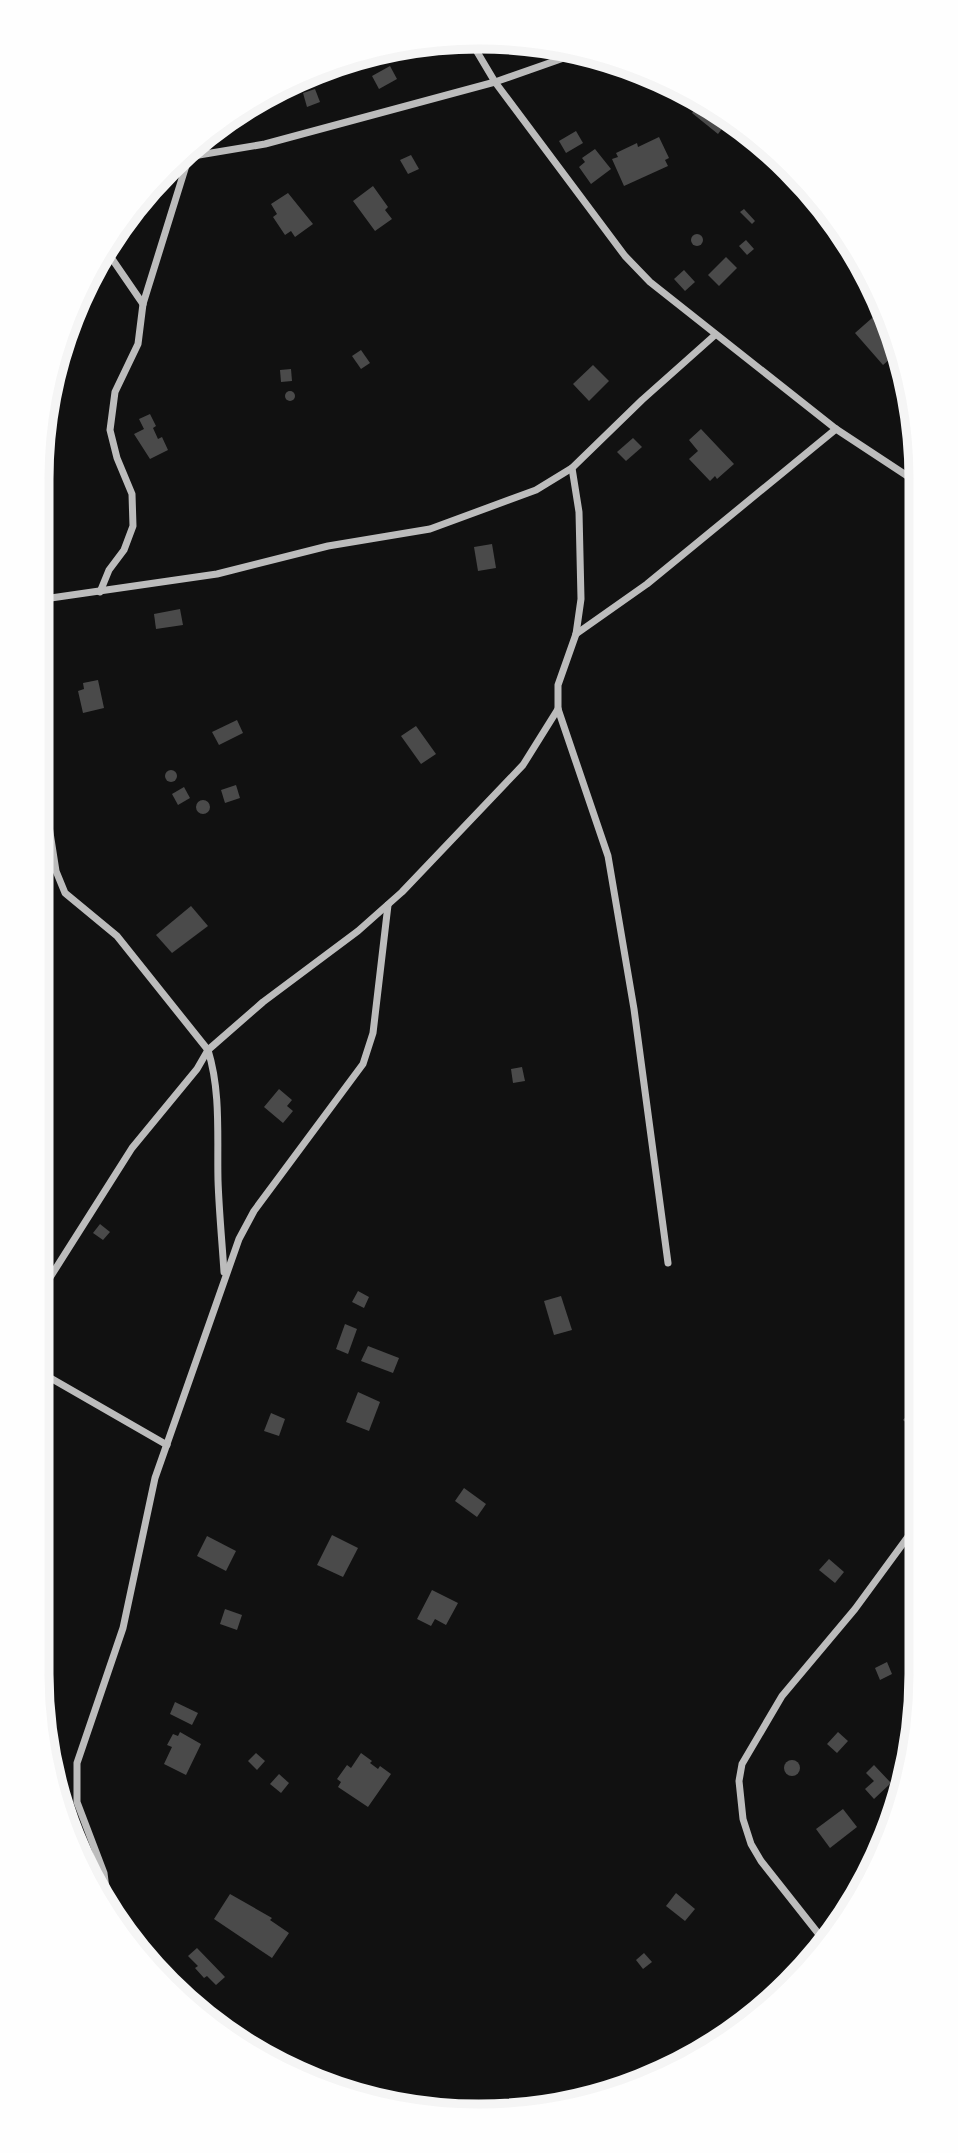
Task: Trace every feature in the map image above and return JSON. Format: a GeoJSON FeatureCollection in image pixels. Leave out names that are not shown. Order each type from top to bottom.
{"type":"FeatureCollection","features":[{"type":"Feature","properties":{"kind":"street"},"geometry":{"type":"LineString","coordinates":[[475,49],[495,82],[625,256],[672,302],[836,429],[909,478]]}},
{"type":"Feature","properties":{"kind":"street"},"geometry":{"type":"LineString","coordinates":[[197,155],[265,144],[495,82],[565,58]]}},
{"type":"Feature","properties":{"kind":"street"},"geometry":{"type":"LineString","coordinates":[[100,592],[109,570],[124,550],[133,526],[132,494],[117,458],[110,430],[115,392],[138,344],[143,304],[185,165]]}},
{"type":"Feature","properties":{"kind":"street"},"geometry":{"type":"LineString","coordinates":[[111,257],[143,304]]}},
{"type":"Feature","properties":{"kind":"street"},"geometry":{"type":"LineString","coordinates":[[49,598],[217,574],[328,546],[430,529],[536,490],[572,468],[642,400],[715,335]]}},
{"type":"Feature","properties":{"kind":"street"},"geometry":{"type":"LineString","coordinates":[[576,634],[647,584],[836,429]]}},
{"type":"Feature","properties":{"kind":"street"},"geometry":{"type":"LineString","coordinates":[[572,468],[579,512],[581,599],[576,634],[558,685],[558,709],[608,856],[634,1009],[668,1264]]}},
{"type":"Feature","properties":{"kind":"street"},"geometry":{"type":"LineString","coordinates":[[49,1279],[132,1148],[197,1069],[208,1050],[263,1002],[358,931],[388,905],[523,765],[558,709]]}},
{"type":"Feature","properties":{"kind":"street"},"geometry":{"type":"LineString","coordinates":[[49,832],[56,871],[65,893],[117,936],[208,1050],[215,1072],[224,1276]]}},
{"type":"Feature","properties":{"kind":"street"},"geometry":{"type":"LineString","coordinates":[[106,1887],[104,1873],[77,1802],[77,1763],[123,1628],[155,1478],[239,1239],[254,1211],[363,1064],[373,1033],[388,905]]}},
{"type":"Feature","properties":{"kind":"street"},"geometry":{"type":"LineString","coordinates":[[49,1377],[167,1445]]}},
{"type":"Feature","properties":{"kind":"street"},"geometry":{"type":"LineString","coordinates":[[820,1936],[761,1861],[751,1844],[743,1819],[739,1781],[743,1764],[782,1696],[855,1609],[909,1535]]}},
{"type":"Feature","properties":{"kind":"building"},"geometry":{"type":"Polygon","coordinates":[[[390,66],[397,79],[379,89],[372,76],[390,66]]]}},
{"type":"Feature","properties":{"kind":"building"},"geometry":{"type":"Polygon","coordinates":[[[315,89],[320,102],[307,107],[303,93],[315,89]]]}},
{"type":"Feature","properties":{"kind":"building"},"geometry":{"type":"Polygon","coordinates":[[[696,108],[724,126],[718,134],[692,113],[696,108]]]}},
{"type":"Feature","properties":{"kind":"building"},"geometry":{"type":"Polygon","coordinates":[[[576,131],[583,143],[566,153],[559,141],[576,131]]]}},
{"type":"Feature","properties":{"kind":"building"},"geometry":{"type":"Polygon","coordinates":[[[659,137],[669,158],[665,160],[668,166],[624,186],[612,159],[618,157],[616,153],[659,137]]]}},
{"type":"Feature","properties":{"kind":"building"},"geometry":{"type":"Polygon","coordinates":[[[595,149],[611,169],[591,184],[579,167],[585,162],[582,158],[595,149]]]}},
{"type":"Feature","properties":{"kind":"building"},"geometry":{"type":"Polygon","coordinates":[[[411,155],[419,169],[408,174],[400,160],[411,155]]]}},
{"type":"Feature","properties":{"kind":"building"},"geometry":{"type":"Polygon","coordinates":[[[373,186],[388,207],[385,210],[392,219],[375,231],[353,201],[373,186]]]}},
{"type":"Feature","properties":{"kind":"building"},"geometry":{"type":"Polygon","coordinates":[[[288,193],[313,224],[295,237],[291,231],[285,235],[273,217],[277,214],[271,204],[288,193]]]}},
{"type":"Feature","properties":{"kind":"building"},"geometry":{"type":"Polygon","coordinates":[[[744,209],[755,221],[752,224],[740,212],[744,209]]]}},
{"type":"Feature","properties":{"kind":"building"},"geometry":{"type":"Polygon","coordinates":[[[692,235],[702,235],[702,245],[692,245],[692,235]]]}},
{"type":"Feature","properties":{"kind":"building"},"geometry":{"type":"Polygon","coordinates":[[[746,240],[754,249],[747,255],[739,246],[746,240]]]}},
{"type":"Feature","properties":{"kind":"building"},"geometry":{"type":"Polygon","coordinates":[[[726,257],[737,268],[719,286],[708,275],[726,257]]]}},
{"type":"Feature","properties":{"kind":"building"},"geometry":{"type":"Polygon","coordinates":[[[684,270],[695,282],[685,291],[674,279],[684,270]]]}},
{"type":"Feature","properties":{"kind":"building"},"geometry":{"type":"Polygon","coordinates":[[[876,314],[891,358],[883,365],[855,333],[876,314]]]}},
{"type":"Feature","properties":{"kind":"building"},"geometry":{"type":"Polygon","coordinates":[[[361,350],[370,363],[361,369],[352,356],[361,350]]]}},
{"type":"Feature","properties":{"kind":"building"},"geometry":{"type":"Polygon","coordinates":[[[593,365],[609,381],[589,401],[573,384],[593,365]]]}},
{"type":"Feature","properties":{"kind":"building"},"geometry":{"type":"Polygon","coordinates":[[[291,369],[292,381],[281,382],[280,370],[291,369]]]}},
{"type":"Feature","properties":{"kind":"building"},"geometry":{"type":"Polygon","coordinates":[[[290,391],[294,392],[294,400],[290,401],[286,400],[285,396],[286,392],[290,391]]]}},
{"type":"Feature","properties":{"kind":"building"},"geometry":{"type":"Polygon","coordinates":[[[150,414],[158,439],[162,437],[168,450],[150,459],[134,434],[144,429],[139,419],[150,414]]]}},
{"type":"Feature","properties":{"kind":"building"},"geometry":{"type":"Polygon","coordinates":[[[701,429],[734,464],[717,479],[715,476],[710,481],[689,459],[698,451],[689,440],[701,429]]]}},
{"type":"Feature","properties":{"kind":"building"},"geometry":{"type":"Polygon","coordinates":[[[633,438],[642,447],[626,461],[617,452],[633,438]]]}},
{"type":"Feature","properties":{"kind":"building"},"geometry":{"type":"Polygon","coordinates":[[[492,544],[496,568],[478,571],[474,547],[492,544]]]}},
{"type":"Feature","properties":{"kind":"building"},"geometry":{"type":"Polygon","coordinates":[[[180,609],[183,625],[156,629],[154,614],[180,609]]]}},
{"type":"Feature","properties":{"kind":"building"},"geometry":{"type":"Polygon","coordinates":[[[98,680],[104,708],[83,713],[78,691],[84,689],[83,683],[98,680]]]}},
{"type":"Feature","properties":{"kind":"building"},"geometry":{"type":"Polygon","coordinates":[[[237,720],[243,733],[219,745],[212,732],[237,720]]]}},
{"type":"Feature","properties":{"kind":"building"},"geometry":{"type":"Polygon","coordinates":[[[416,726],[436,754],[421,764],[401,736],[416,726]]]}},
{"type":"Feature","properties":{"kind":"building"},"geometry":{"type":"Polygon","coordinates":[[[171,770],[177,776],[171,782],[165,776],[171,770]]]}},
{"type":"Feature","properties":{"kind":"building"},"geometry":{"type":"Polygon","coordinates":[[[236,785],[240,798],[225,803],[221,790],[236,785]]]}},
{"type":"Feature","properties":{"kind":"building"},"geometry":{"type":"Polygon","coordinates":[[[184,787],[190,798],[178,805],[172,794],[184,787]]]}},
{"type":"Feature","properties":{"kind":"building"},"geometry":{"type":"Polygon","coordinates":[[[203,800],[208,802],[208,812],[203,814],[198,812],[196,807],[198,802],[203,800]]]}},
{"type":"Feature","properties":{"kind":"building"},"geometry":{"type":"Polygon","coordinates":[[[191,906],[208,926],[172,953],[156,935],[191,906]]]}},
{"type":"Feature","properties":{"kind":"building"},"geometry":{"type":"Polygon","coordinates":[[[522,1067],[525,1081],[513,1083],[511,1069],[522,1067]]]}},
{"type":"Feature","properties":{"kind":"building"},"geometry":{"type":"Polygon","coordinates":[[[279,1089],[292,1100],[287,1106],[293,1111],[283,1123],[264,1107],[279,1089]]]}},
{"type":"Feature","properties":{"kind":"building"},"geometry":{"type":"Polygon","coordinates":[[[100,1224],[110,1232],[103,1240],[93,1233],[100,1224]]]}},
{"type":"Feature","properties":{"kind":"building"},"geometry":{"type":"Polygon","coordinates":[[[358,1291],[369,1297],[364,1308],[352,1302],[358,1291]]]}},
{"type":"Feature","properties":{"kind":"building"},"geometry":{"type":"Polygon","coordinates":[[[561,1296],[572,1330],[554,1335],[544,1301],[561,1296]]]}},
{"type":"Feature","properties":{"kind":"building"},"geometry":{"type":"Polygon","coordinates":[[[345,1324],[357,1329],[348,1354],[336,1349],[345,1324]]]}},
{"type":"Feature","properties":{"kind":"building"},"geometry":{"type":"Polygon","coordinates":[[[368,1346],[399,1358],[393,1373],[361,1361],[368,1346]]]}},
{"type":"Feature","properties":{"kind":"building"},"geometry":{"type":"Polygon","coordinates":[[[358,1392],[380,1402],[369,1431],[346,1422],[358,1392]]]}},
{"type":"Feature","properties":{"kind":"building"},"geometry":{"type":"Polygon","coordinates":[[[271,1413],[285,1419],[279,1436],[264,1431],[271,1413]]]}},
{"type":"Feature","properties":{"kind":"building"},"geometry":{"type":"Polygon","coordinates":[[[909,1413],[909,1425],[903,1420],[909,1413]]]}},
{"type":"Feature","properties":{"kind":"building"},"geometry":{"type":"Polygon","coordinates":[[[464,1488],[486,1504],[477,1517],[455,1501],[464,1488]]]}},
{"type":"Feature","properties":{"kind":"building"},"geometry":{"type":"Polygon","coordinates":[[[332,1535],[358,1548],[343,1577],[317,1565],[332,1535]]]}},
{"type":"Feature","properties":{"kind":"building"},"geometry":{"type":"Polygon","coordinates":[[[207,1536],[236,1551],[226,1571],[197,1556],[207,1536]]]}},
{"type":"Feature","properties":{"kind":"building"},"geometry":{"type":"Polygon","coordinates":[[[829,1559],[844,1572],[835,1583],[819,1570],[829,1559]]]}},
{"type":"Feature","properties":{"kind":"building"},"geometry":{"type":"Polygon","coordinates":[[[432,1590],[458,1603],[446,1625],[435,1619],[431,1626],[417,1619],[432,1590]]]}},
{"type":"Feature","properties":{"kind":"building"},"geometry":{"type":"Polygon","coordinates":[[[225,1609],[242,1615],[237,1630],[220,1624],[225,1609]]]}},
{"type":"Feature","properties":{"kind":"building"},"geometry":{"type":"Polygon","coordinates":[[[887,1662],[892,1674],[880,1680],[875,1668],[887,1662]]]}},
{"type":"Feature","properties":{"kind":"building"},"geometry":{"type":"Polygon","coordinates":[[[175,1702],[198,1713],[192,1725],[170,1714],[175,1702]]]}},
{"type":"Feature","properties":{"kind":"building"},"geometry":{"type":"Polygon","coordinates":[[[180,1732],[201,1744],[186,1775],[164,1764],[172,1747],[167,1745],[173,1734],[178,1736],[180,1732]]]}},
{"type":"Feature","properties":{"kind":"building"},"geometry":{"type":"Polygon","coordinates":[[[838,1732],[848,1741],[837,1753],[827,1744],[838,1732]]]}},
{"type":"Feature","properties":{"kind":"building"},"geometry":{"type":"Polygon","coordinates":[[[256,1753],[265,1761],[257,1770],[248,1761],[256,1753]]]}},
{"type":"Feature","properties":{"kind":"building"},"geometry":{"type":"Polygon","coordinates":[[[361,1753],[378,1769],[380,1766],[391,1774],[368,1807],[338,1787],[341,1782],[337,1779],[347,1765],[351,1768],[361,1753]]]}},
{"type":"Feature","properties":{"kind":"building"},"geometry":{"type":"Polygon","coordinates":[[[792,1760],[798,1762],[798,1774],[792,1776],[786,1774],[784,1768],[786,1762],[792,1760]]]}},
{"type":"Feature","properties":{"kind":"building"},"geometry":{"type":"Polygon","coordinates":[[[874,1765],[891,1783],[874,1799],[865,1789],[874,1781],[866,1773],[874,1765]]]}},
{"type":"Feature","properties":{"kind":"building"},"geometry":{"type":"Polygon","coordinates":[[[279,1774],[289,1783],[281,1793],[270,1784],[279,1774]]]}},
{"type":"Feature","properties":{"kind":"building"},"geometry":{"type":"Polygon","coordinates":[[[843,1809],[857,1827],[830,1848],[816,1829],[843,1809]]]}},
{"type":"Feature","properties":{"kind":"building"},"geometry":{"type":"Polygon","coordinates":[[[676,1893],[695,1909],[685,1921],[666,1906],[676,1893]]]}},
{"type":"Feature","properties":{"kind":"building"},"geometry":{"type":"Polygon","coordinates":[[[230,1894],[272,1918],[270,1920],[289,1933],[272,1958],[214,1919],[230,1894]]]}},
{"type":"Feature","properties":{"kind":"building"},"geometry":{"type":"Polygon","coordinates":[[[197,1948],[225,1977],[216,1985],[207,1976],[204,1978],[195,1968],[198,1966],[188,1956],[197,1948]]]}},
{"type":"Feature","properties":{"kind":"building"},"geometry":{"type":"Polygon","coordinates":[[[644,1953],[652,1962],[643,1969],[636,1960],[644,1953]]]}}]}
